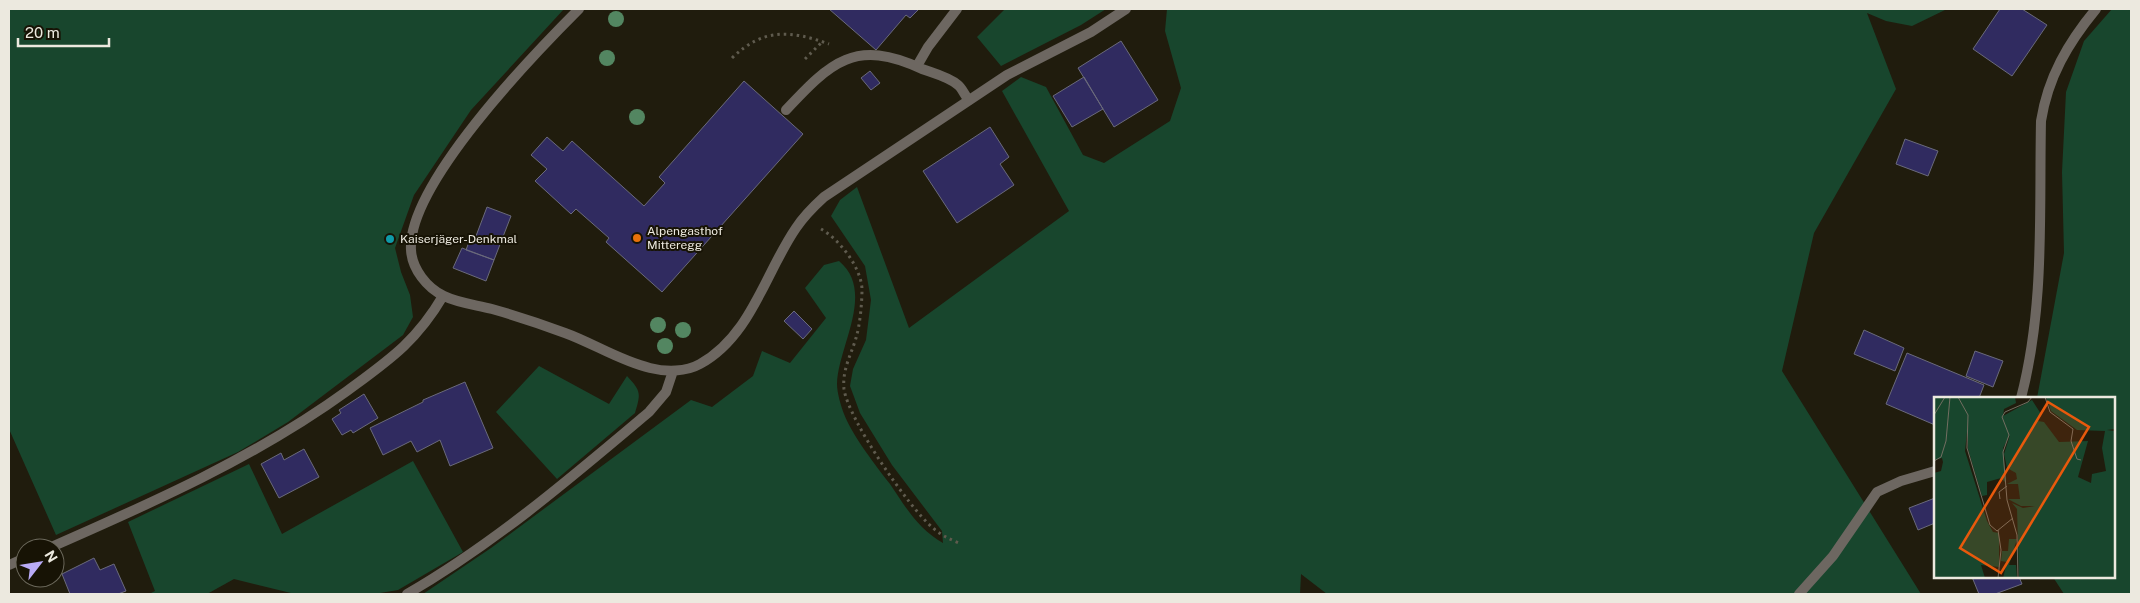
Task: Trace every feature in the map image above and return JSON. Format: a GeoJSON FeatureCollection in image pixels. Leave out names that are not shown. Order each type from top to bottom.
{"type":"FeatureCollection","features":[{"type":"Feature","properties":{"kind":"street"},"geometry":{"type":"LineString","coordinates":[[579,9],[503,91],[446,164],[422,206],[411,238],[413,262],[424,281],[443,296],[567,333],[651,368],[673,371],[692,368],[700,364],[720,350],[729,340],[756,301],[795,229],[824,197],[1007,75],[1091,32],[1126,9]]}},
{"type":"Feature","properties":{"kind":"street"},"geometry":{"type":"LineString","coordinates":[[917,66],[928,47],[958,9]]}},
{"type":"Feature","properties":{"kind":"street"},"geometry":{"type":"LineString","coordinates":[[2021,397],[2032,337],[2042,242],[2041,121],[2044,102],[2053,75],[2064,53],[2079,29],[2096,9]]}},
{"type":"Feature","properties":{"kind":"street"},"geometry":{"type":"LineString","coordinates":[[786,110],[821,75],[838,63],[858,55],[893,57],[917,66],[957,84],[969,100]]}},
{"type":"Feature","properties":{"kind":"street"},"geometry":{"type":"LineString","coordinates":[[65,541],[153,502],[250,454],[308,419],[401,350],[427,322],[443,296]]}},
{"type":"Feature","properties":{"kind":"street"},"geometry":{"type":"LineString","coordinates":[[407,594],[470,555],[516,522],[650,412],[666,392],[673,371]]}},
{"type":"Feature","properties":{"kind":"street"},"geometry":{"type":"LineString","coordinates":[[1799,594],[1833,556],[1874,496],[1881,490],[1901,481],[1934,471]]}},
{"type":"Feature","properties":{"kind":"path"},"geometry":{"type":"LineString","coordinates":[[732,58],[754,41],[776,34],[806,36],[858,55]]}},
{"type":"Feature","properties":{"kind":"path"},"geometry":{"type":"LineString","coordinates":[[803,218],[833,235],[846,252],[862,288],[856,339],[845,367],[844,380],[847,402],[854,418],[900,489],[922,518],[944,536],[959,543]]}},
{"type":"Feature","properties":{"kind":"green space"},"geometry":{"type":"Polygon","coordinates":[[[9,9],[564,9],[471,110],[414,195],[395,248],[401,272],[410,295],[413,317],[403,335],[288,422],[238,452],[56,535],[9,429],[9,9]]]}},
{"type":"Feature","properties":{"kind":"green space"},"geometry":{"type":"Polygon","coordinates":[[[1005,9],[1106,9],[1081,25],[1001,66],[977,37],[1005,9]]]}},
{"type":"Feature","properties":{"kind":"green space"},"geometry":{"type":"Polygon","coordinates":[[[1167,9],[1947,9],[1912,26],[1886,21],[1867,13],[1896,89],[1814,233],[1782,371],[1921,594],[1327,594],[1301,574],[1300,594],[423,594],[491,548],[691,400],[712,407],[753,376],[762,351],[790,363],[826,318],[805,288],[824,265],[839,261],[850,274],[854,288],[855,304],[837,384],[838,395],[844,414],[858,441],[909,512],[924,529],[943,543],[942,531],[892,465],[860,413],[850,386],[853,369],[866,340],[871,300],[865,266],[831,216],[840,200],[857,187],[909,328],[1069,211],[1002,91],[1021,77],[1046,87],[1083,155],[1104,163],[1170,121],[1181,88],[1165,31],[1167,9]]]}},
{"type":"Feature","properties":{"kind":"green space"},"geometry":{"type":"Polygon","coordinates":[[[2112,9],[2131,9],[2131,594],[2064,594],[2054,578],[2115,578],[2115,397],[2037,397],[2064,253],[2062,172],[2066,92],[2084,41],[2112,9]]]}},
{"type":"Feature","properties":{"kind":"green space"},"geometry":{"type":"Polygon","coordinates":[[[539,366],[609,404],[627,376],[635,385],[639,396],[635,413],[557,479],[496,412],[539,366]]]}},
{"type":"Feature","properties":{"kind":"green space"},"geometry":{"type":"Polygon","coordinates":[[[413,461],[463,552],[398,590],[374,594],[295,594],[234,579],[207,594],[149,594],[155,591],[128,522],[249,464],[282,534],[413,461]]]}},
{"type":"Feature","properties":{"kind":"building"},"geometry":{"type":"Polygon","coordinates":[[[829,9],[919,9],[910,18],[906,15],[876,50],[829,9]]]}},
{"type":"Feature","properties":{"kind":"building"},"geometry":{"type":"Polygon","coordinates":[[[2000,9],[2022,9],[2047,25],[2012,76],[1973,49],[2000,9]]]}},
{"type":"Feature","properties":{"kind":"building"},"geometry":{"type":"Polygon","coordinates":[[[1121,41],[1158,100],[1114,127],[1078,68],[1121,41]]]}},
{"type":"Feature","properties":{"kind":"building"},"geometry":{"type":"Polygon","coordinates":[[[870,71],[880,83],[871,90],[861,78],[870,71]]]}},
{"type":"Feature","properties":{"kind":"building"},"geometry":{"type":"Polygon","coordinates":[[[1084,77],[1103,109],[1072,127],[1053,96],[1084,77]]]}},
{"type":"Feature","properties":{"kind":"building"},"geometry":{"type":"Polygon","coordinates":[[[744,81],[803,134],[662,292],[606,242],[609,238],[576,209],[571,214],[535,181],[547,169],[531,155],[547,137],[563,151],[572,141],[644,206],[665,183],[659,177],[744,81]]]}},
{"type":"Feature","properties":{"kind":"building"},"geometry":{"type":"Polygon","coordinates":[[[990,127],[1009,157],[1000,164],[1014,185],[957,223],[923,171],[990,127]]]}},
{"type":"Feature","properties":{"kind":"building"},"geometry":{"type":"Polygon","coordinates":[[[1905,139],[1938,151],[1928,176],[1896,164],[1905,139]]]}},
{"type":"Feature","properties":{"kind":"building"},"geometry":{"type":"Polygon","coordinates":[[[487,207],[511,216],[494,260],[466,250],[472,234],[476,236],[487,207]]]}},
{"type":"Feature","properties":{"kind":"building"},"geometry":{"type":"Polygon","coordinates":[[[462,248],[494,260],[486,281],[453,268],[462,248]]]}},
{"type":"Feature","properties":{"kind":"building"},"geometry":{"type":"Polygon","coordinates":[[[794,311],[812,329],[803,339],[784,321],[794,311]]]}},
{"type":"Feature","properties":{"kind":"building"},"geometry":{"type":"Polygon","coordinates":[[[1864,330],[1904,348],[1895,371],[1854,354],[1864,330]]]}},
{"type":"Feature","properties":{"kind":"building"},"geometry":{"type":"Polygon","coordinates":[[[1975,351],[2003,361],[1993,387],[1966,376],[1975,351]]]}},
{"type":"Feature","properties":{"kind":"building"},"geometry":{"type":"Polygon","coordinates":[[[1907,353],[1984,385],[1979,397],[1934,397],[1934,425],[1886,404],[1907,353]]]}},
{"type":"Feature","properties":{"kind":"building"},"geometry":{"type":"Polygon","coordinates":[[[465,382],[493,448],[450,466],[440,440],[417,452],[411,441],[383,455],[370,428],[423,402],[423,400],[465,382]]]}},
{"type":"Feature","properties":{"kind":"building"},"geometry":{"type":"Polygon","coordinates":[[[364,394],[378,418],[353,433],[351,430],[342,435],[332,419],[341,413],[339,410],[364,394]]]}},
{"type":"Feature","properties":{"kind":"building"},"geometry":{"type":"Polygon","coordinates":[[[304,449],[319,477],[279,498],[261,464],[281,453],[284,460],[304,449]]]}},
{"type":"Feature","properties":{"kind":"building"},"geometry":{"type":"Polygon","coordinates":[[[1934,498],[1934,523],[1918,530],[1909,508],[1934,498]]]}},
{"type":"Feature","properties":{"kind":"building"},"geometry":{"type":"Polygon","coordinates":[[[94,558],[100,570],[114,564],[126,591],[118,594],[70,594],[65,582],[65,572],[94,558]]]}},
{"type":"Feature","properties":{"kind":"building"},"geometry":{"type":"Polygon","coordinates":[[[1972,578],[2019,578],[2022,584],[1995,594],[1979,594],[1972,578]]]}},
{"type":"Feature","properties":{"kind":"place","name":"Alpengasthof Mitteregg"},"geometry":{"type":"Point","coordinates":[637,238]}},
{"type":"Feature","properties":{"kind":"place","name":"Kaiserjäger-Denkmal"},"geometry":{"type":"Point","coordinates":[390,239]}}]}
